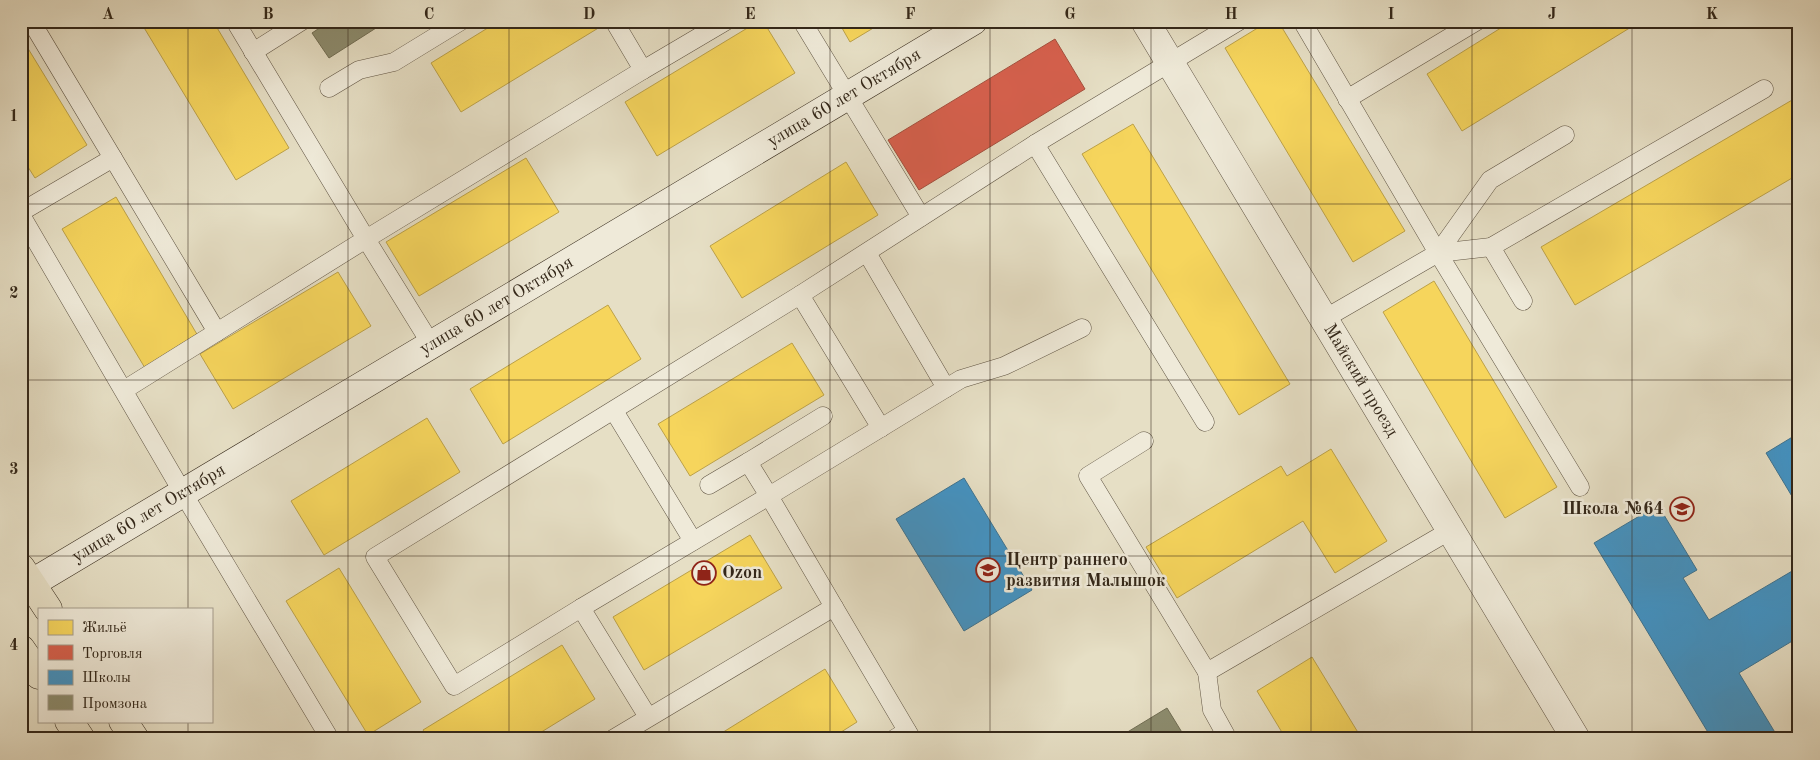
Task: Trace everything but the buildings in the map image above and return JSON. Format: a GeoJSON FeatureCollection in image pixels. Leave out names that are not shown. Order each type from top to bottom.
{"type":"FeatureCollection","features":[{"type":"Feature","properties":{"kind":"main road","name":"улица 60 лет Октября"},"geometry":{"type":"LineString","coordinates":[[25,580],[183,493],[973,21]]}},
{"type":"Feature","properties":{"kind":"main road","name":"Майский проезд"},"geometry":{"type":"LineString","coordinates":[[1145,21],[1576,739]]}},
{"type":"Feature","properties":{"kind":"main road"},"geometry":{"type":"LineString","coordinates":[[25,580],[47,608]]}},
{"type":"Feature","properties":{"kind":"main road"},"geometry":{"type":"LineString","coordinates":[[21,649],[38,674]]}},
{"type":"Feature","properties":{"kind":"main road"},"geometry":{"type":"LineString","coordinates":[[70,722],[81,739]]}},
{"type":"Feature","properties":{"kind":"main road"},"geometry":{"type":"LineString","coordinates":[[124,722],[135,739]]}},
{"type":"Feature","properties":{"kind":"lane"},"geometry":{"type":"LineString","coordinates":[[31,21],[217,332]]}},
{"type":"Feature","properties":{"kind":"lane"},"geometry":{"type":"LineString","coordinates":[[235,21],[431,344]]}},
{"type":"Feature","properties":{"kind":"lane"},"geometry":{"type":"LineString","coordinates":[[253,52],[302,21]]}},
{"type":"Feature","properties":{"kind":"lane"},"geometry":{"type":"LineString","coordinates":[[329,88],[359,70],[394,62],[461,21]]}},
{"type":"Feature","properties":{"kind":"lane"},"geometry":{"type":"LineString","coordinates":[[614,21],[643,70]]}},
{"type":"Feature","properties":{"kind":"lane"},"geometry":{"type":"LineString","coordinates":[[124,390],[366,239],[726,21]]}},
{"type":"Feature","properties":{"kind":"lane"},"geometry":{"type":"LineString","coordinates":[[802,21],[846,97],[921,217]]}},
{"type":"Feature","properties":{"kind":"lane"},"geometry":{"type":"LineString","coordinates":[[1082,328],[1004,366],[960,379],[454,686],[375,558],[867,253],[1035,144],[1239,21]]}},
{"type":"Feature","properties":{"kind":"lane"},"geometry":{"type":"LineString","coordinates":[[1302,21],[1438,253],[1580,487]]}},
{"type":"Feature","properties":{"kind":"lane"},"geometry":{"type":"LineString","coordinates":[[1347,99],[1476,21]]}},
{"type":"Feature","properties":{"kind":"lane"},"geometry":{"type":"LineString","coordinates":[[1438,253],[1491,248],[1764,89]]}},
{"type":"Feature","properties":{"kind":"lane"},"geometry":{"type":"LineString","coordinates":[[1324,320],[1438,253],[1490,180],[1565,135]]}},
{"type":"Feature","properties":{"kind":"lane"},"geometry":{"type":"LineString","coordinates":[[1035,144],[1206,422]]}},
{"type":"Feature","properties":{"kind":"lane"},"geometry":{"type":"LineString","coordinates":[[113,158],[21,214],[183,493],[330,739]]}},
{"type":"Feature","properties":{"kind":"lane"},"geometry":{"type":"LineString","coordinates":[[1491,248],[1523,301]]}},
{"type":"Feature","properties":{"kind":"lane"},"geometry":{"type":"LineString","coordinates":[[867,253],[946,388]]}},
{"type":"Feature","properties":{"kind":"lane"},"geometry":{"type":"LineString","coordinates":[[800,295],[881,428]]}},
{"type":"Feature","properties":{"kind":"lane"},"geometry":{"type":"LineString","coordinates":[[614,411],[693,541]]}},
{"type":"Feature","properties":{"kind":"lane"},"geometry":{"type":"LineString","coordinates":[[709,485],[823,416]]}},
{"type":"Feature","properties":{"kind":"lane"},"geometry":{"type":"LineString","coordinates":[[1144,441],[1088,476],[1207,672],[1212,710],[1228,739]]}},
{"type":"Feature","properties":{"kind":"lane"},"geometry":{"type":"LineString","coordinates":[[748,462],[834,607],[904,736]]}},
{"type":"Feature","properties":{"kind":"lane"},"geometry":{"type":"LineString","coordinates":[[1207,672],[1450,530]]}},
{"type":"Feature","properties":{"kind":"lane"},"geometry":{"type":"LineString","coordinates":[[613,739],[834,607]]}},
{"type":"Feature","properties":{"kind":"lane"},"geometry":{"type":"LineString","coordinates":[[581,608],[648,717]]}},
{"type":"Feature","properties":{"kind":"place","name":"Школа №64"},"geometry":{"type":"Point","coordinates":[1682,509]}},
{"type":"Feature","properties":{"kind":"place","name":"Центр раннего развития Малышок"},"geometry":{"type":"Point","coordinates":[988,570]}},
{"type":"Feature","properties":{"kind":"place","name":"Ozon"},"geometry":{"type":"Point","coordinates":[704,573]}}]}
